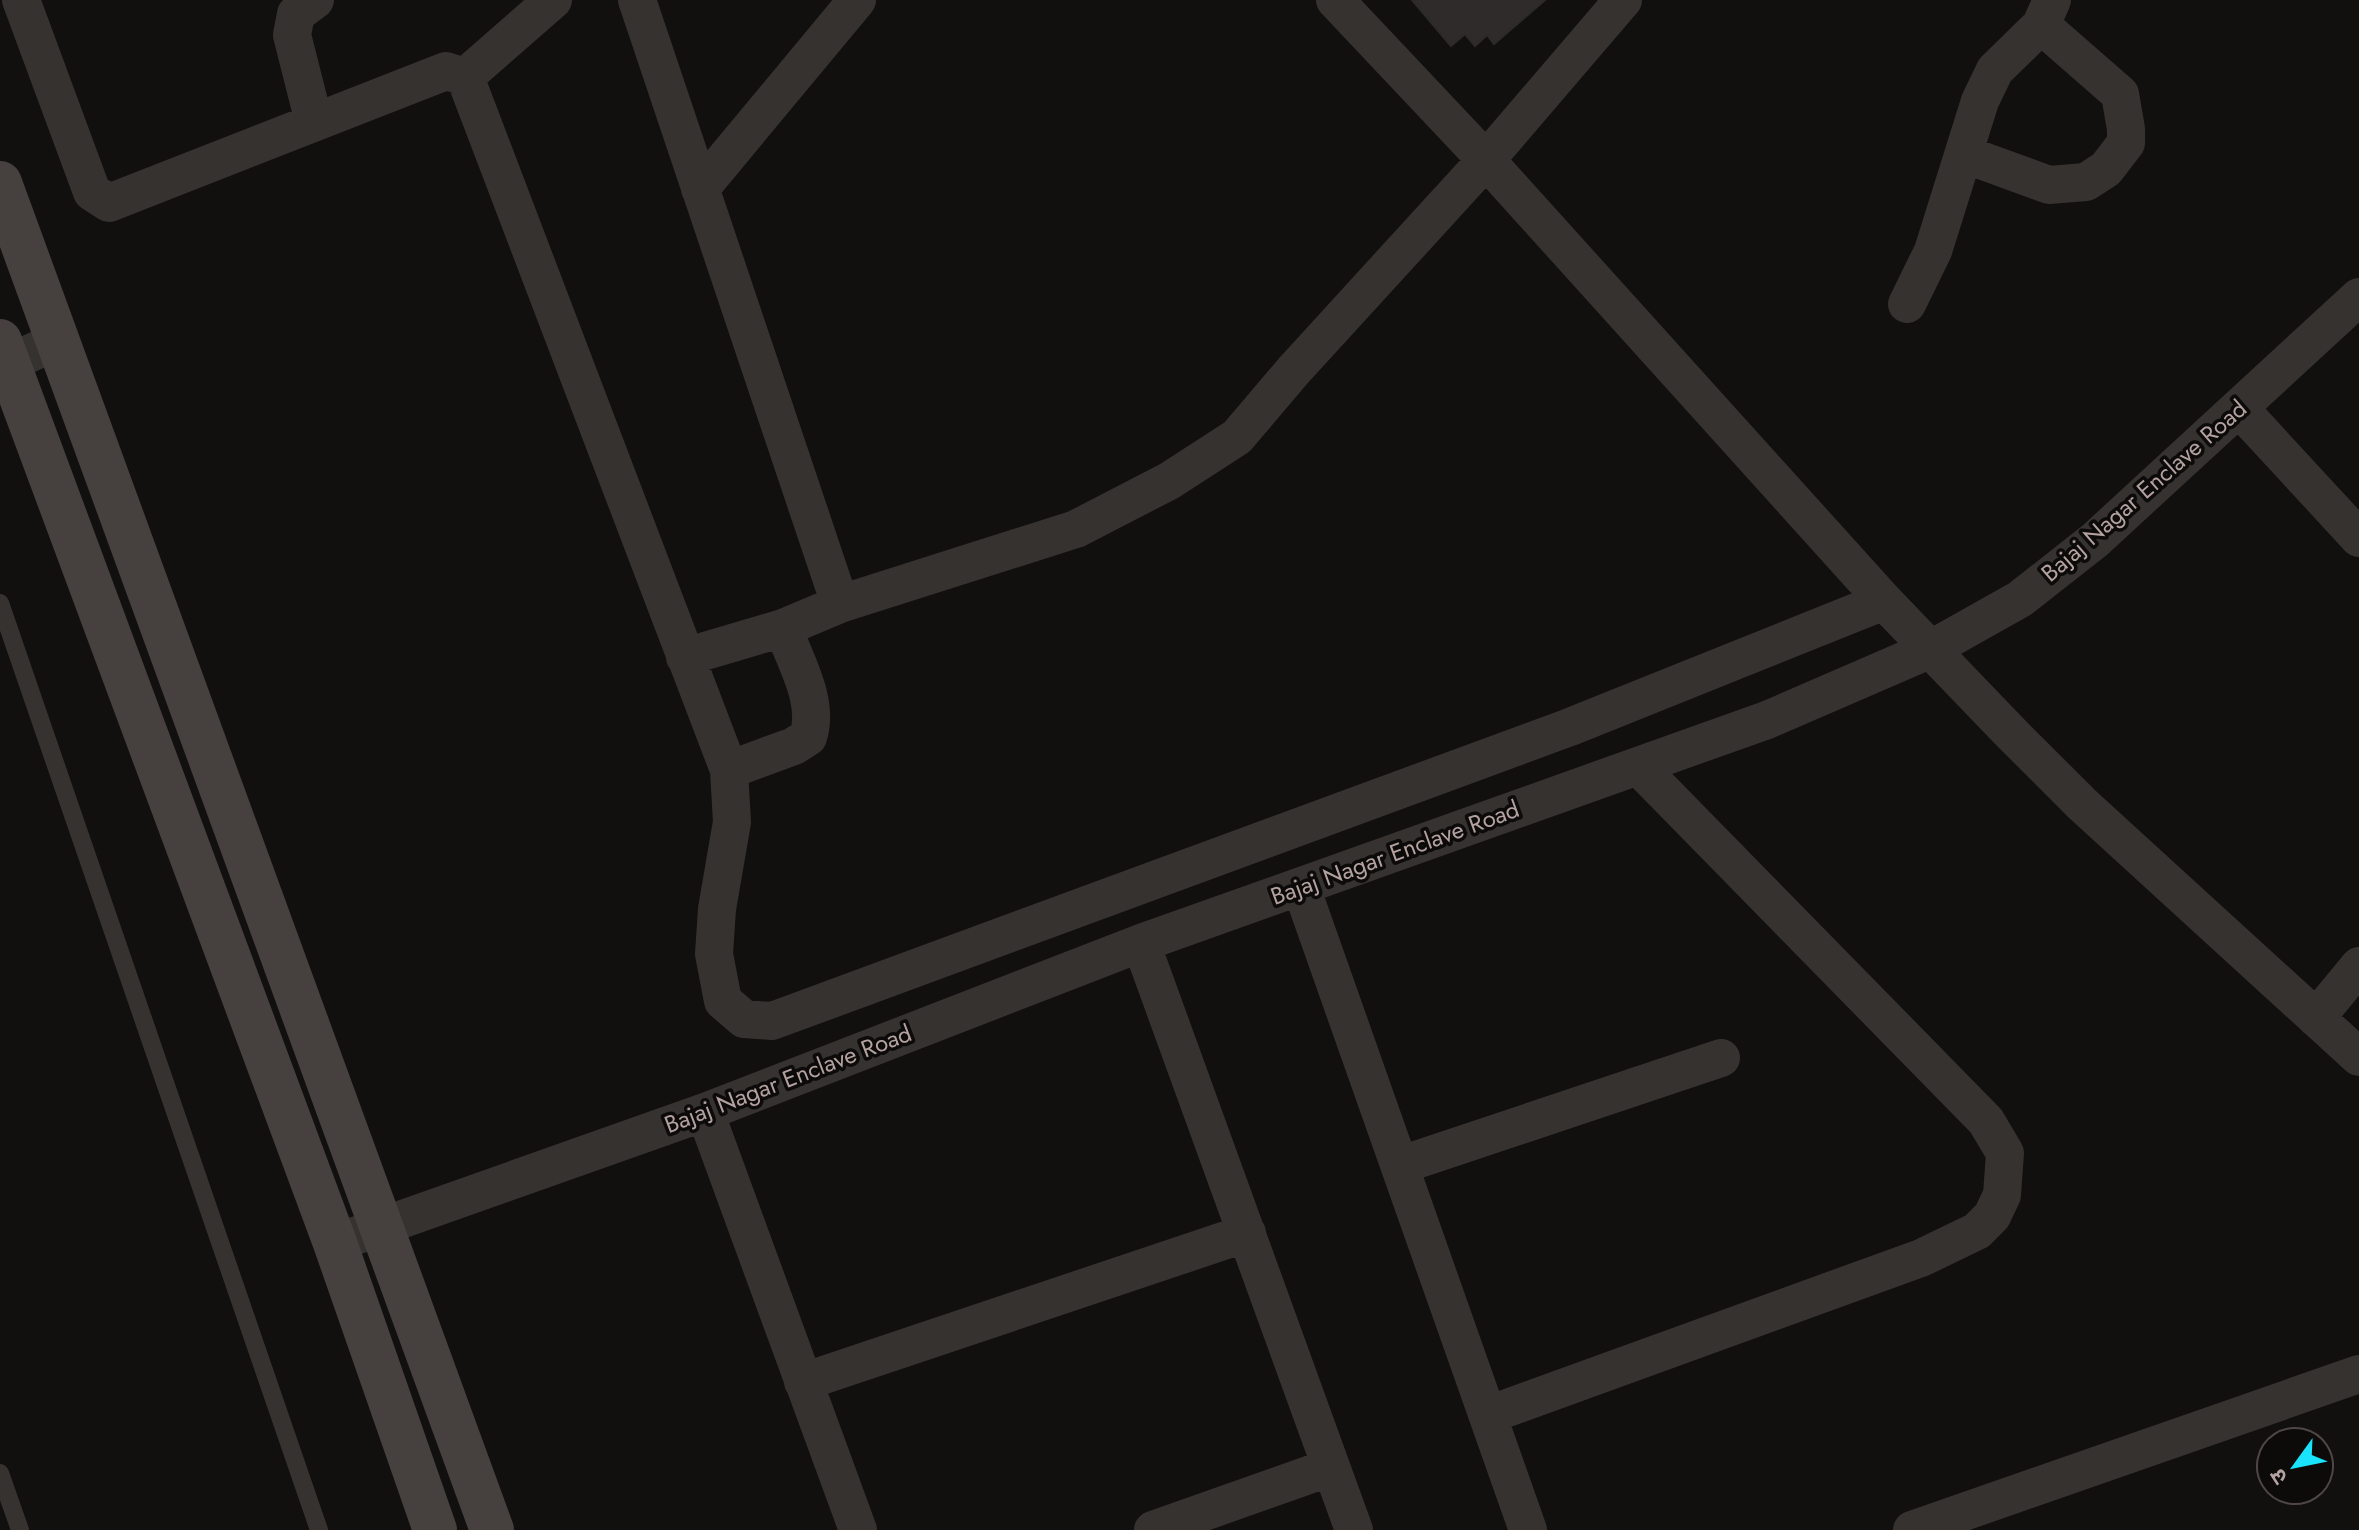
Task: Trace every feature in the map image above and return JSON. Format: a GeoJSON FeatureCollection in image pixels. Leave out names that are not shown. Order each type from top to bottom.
{"type":"FeatureCollection","features":[{"type":"Feature","properties":{"kind":"street"},"geometry":{"type":"LineString","coordinates":[[21,0],[92,192],[109,203],[446,71],[465,77]]}},
{"type":"Feature","properties":{"kind":"street"},"geometry":{"type":"LineString","coordinates":[[314,122],[292,35],[296,14],[315,0]]}},
{"type":"Feature","properties":{"kind":"street"},"geometry":{"type":"LineString","coordinates":[[465,77],[553,0]]}},
{"type":"Feature","properties":{"kind":"street"},"geometry":{"type":"LineString","coordinates":[[700,189],[857,0]]}},
{"type":"Feature","properties":{"kind":"street"},"geometry":{"type":"LineString","coordinates":[[1335,0],[1486,160],[1884,601],[2082,804],[2359,1057]]}},
{"type":"Feature","properties":{"kind":"street"},"geometry":{"type":"LineString","coordinates":[[685,657],[783,628],[840,604],[1076,529],[1169,481],[1237,437],[1294,370],[1486,160],[1623,0]]}},
{"type":"Feature","properties":{"kind":"street"},"geometry":{"type":"LineString","coordinates":[[639,1],[840,604]]}},
{"type":"Feature","properties":{"kind":"street"},"geometry":{"type":"LineString","coordinates":[[1907,304],[1933,251],[1980,101],[1995,70],[2047,13],[2120,94],[2126,143],[2106,169],[2086,182],[2049,185],[1964,154]]}},
{"type":"Feature","properties":{"kind":"street"},"geometry":{"type":"LineString","coordinates":[[465,77],[729,770],[732,822],[717,909],[714,954],[723,1001],[744,1019],[772,1021],[1570,727],[1884,601]]}},
{"type":"Feature","properties":{"kind":"street"},"geometry":{"type":"LineString","coordinates":[[0,183],[492,1530]]}},
{"type":"Feature","properties":{"kind":"street","name":"Bajaj Nagar Enclave Road"},"geometry":{"type":"LineString","coordinates":[[335,1243],[705,1112],[1141,943],[1767,720],[1931,649],[2020,599],[2095,540],[2359,297]]}},
{"type":"Feature","properties":{"kind":"street"},"geometry":{"type":"LineString","coordinates":[[57,341],[3,357],[335,1243],[435,1530]]}},
{"type":"Feature","properties":{"kind":"street"},"geometry":{"type":"LineString","coordinates":[[2239,408],[2359,538]]}},
{"type":"Feature","properties":{"kind":"street"},"geometry":{"type":"LineString","coordinates":[[729,770],[794,746],[808,737],[813,724],[811,703],[783,628]]}},
{"type":"Feature","properties":{"kind":"street"},"geometry":{"type":"LineString","coordinates":[[1488,1415],[1921,1258],[1977,1231],[1992,1216],[2002,1195],[2005,1153],[1986,1121],[1638,766]]}},
{"type":"Feature","properties":{"kind":"street"},"geometry":{"type":"LineString","coordinates":[[1301,887],[1528,1530]]}},
{"type":"Feature","properties":{"kind":"street"},"geometry":{"type":"LineString","coordinates":[[1141,943],[1354,1530]]}},
{"type":"Feature","properties":{"kind":"street"},"geometry":{"type":"LineString","coordinates":[[2316,1018],[2359,966]]}},
{"type":"Feature","properties":{"kind":"street"},"geometry":{"type":"LineString","coordinates":[[1401,1165],[1721,1058]]}},
{"type":"Feature","properties":{"kind":"street"},"geometry":{"type":"LineString","coordinates":[[705,1112],[858,1530]]}},
{"type":"Feature","properties":{"kind":"street"},"geometry":{"type":"LineString","coordinates":[[803,1382],[1247,1233]]}},
{"type":"Feature","properties":{"kind":"street"},"geometry":{"type":"LineString","coordinates":[[1912,1530],[2359,1374]]}},
{"type":"Feature","properties":{"kind":"street"},"geometry":{"type":"LineString","coordinates":[[1153,1530],[1331,1467]]}},
{"type":"Feature","properties":{"kind":"lane"},"geometry":{"type":"LineString","coordinates":[[0,603],[319,1530]]}},
{"type":"Feature","properties":{"kind":"lane"},"geometry":{"type":"LineString","coordinates":[[0,1473],[20,1530]]}},
{"type":"Feature","properties":{"kind":"building"},"geometry":{"type":"Polygon","coordinates":[[[1412,0],[1545,0],[1494,44],[1487,35],[1475,46],[1465,34],[1451,46],[1412,0]]]}}]}
